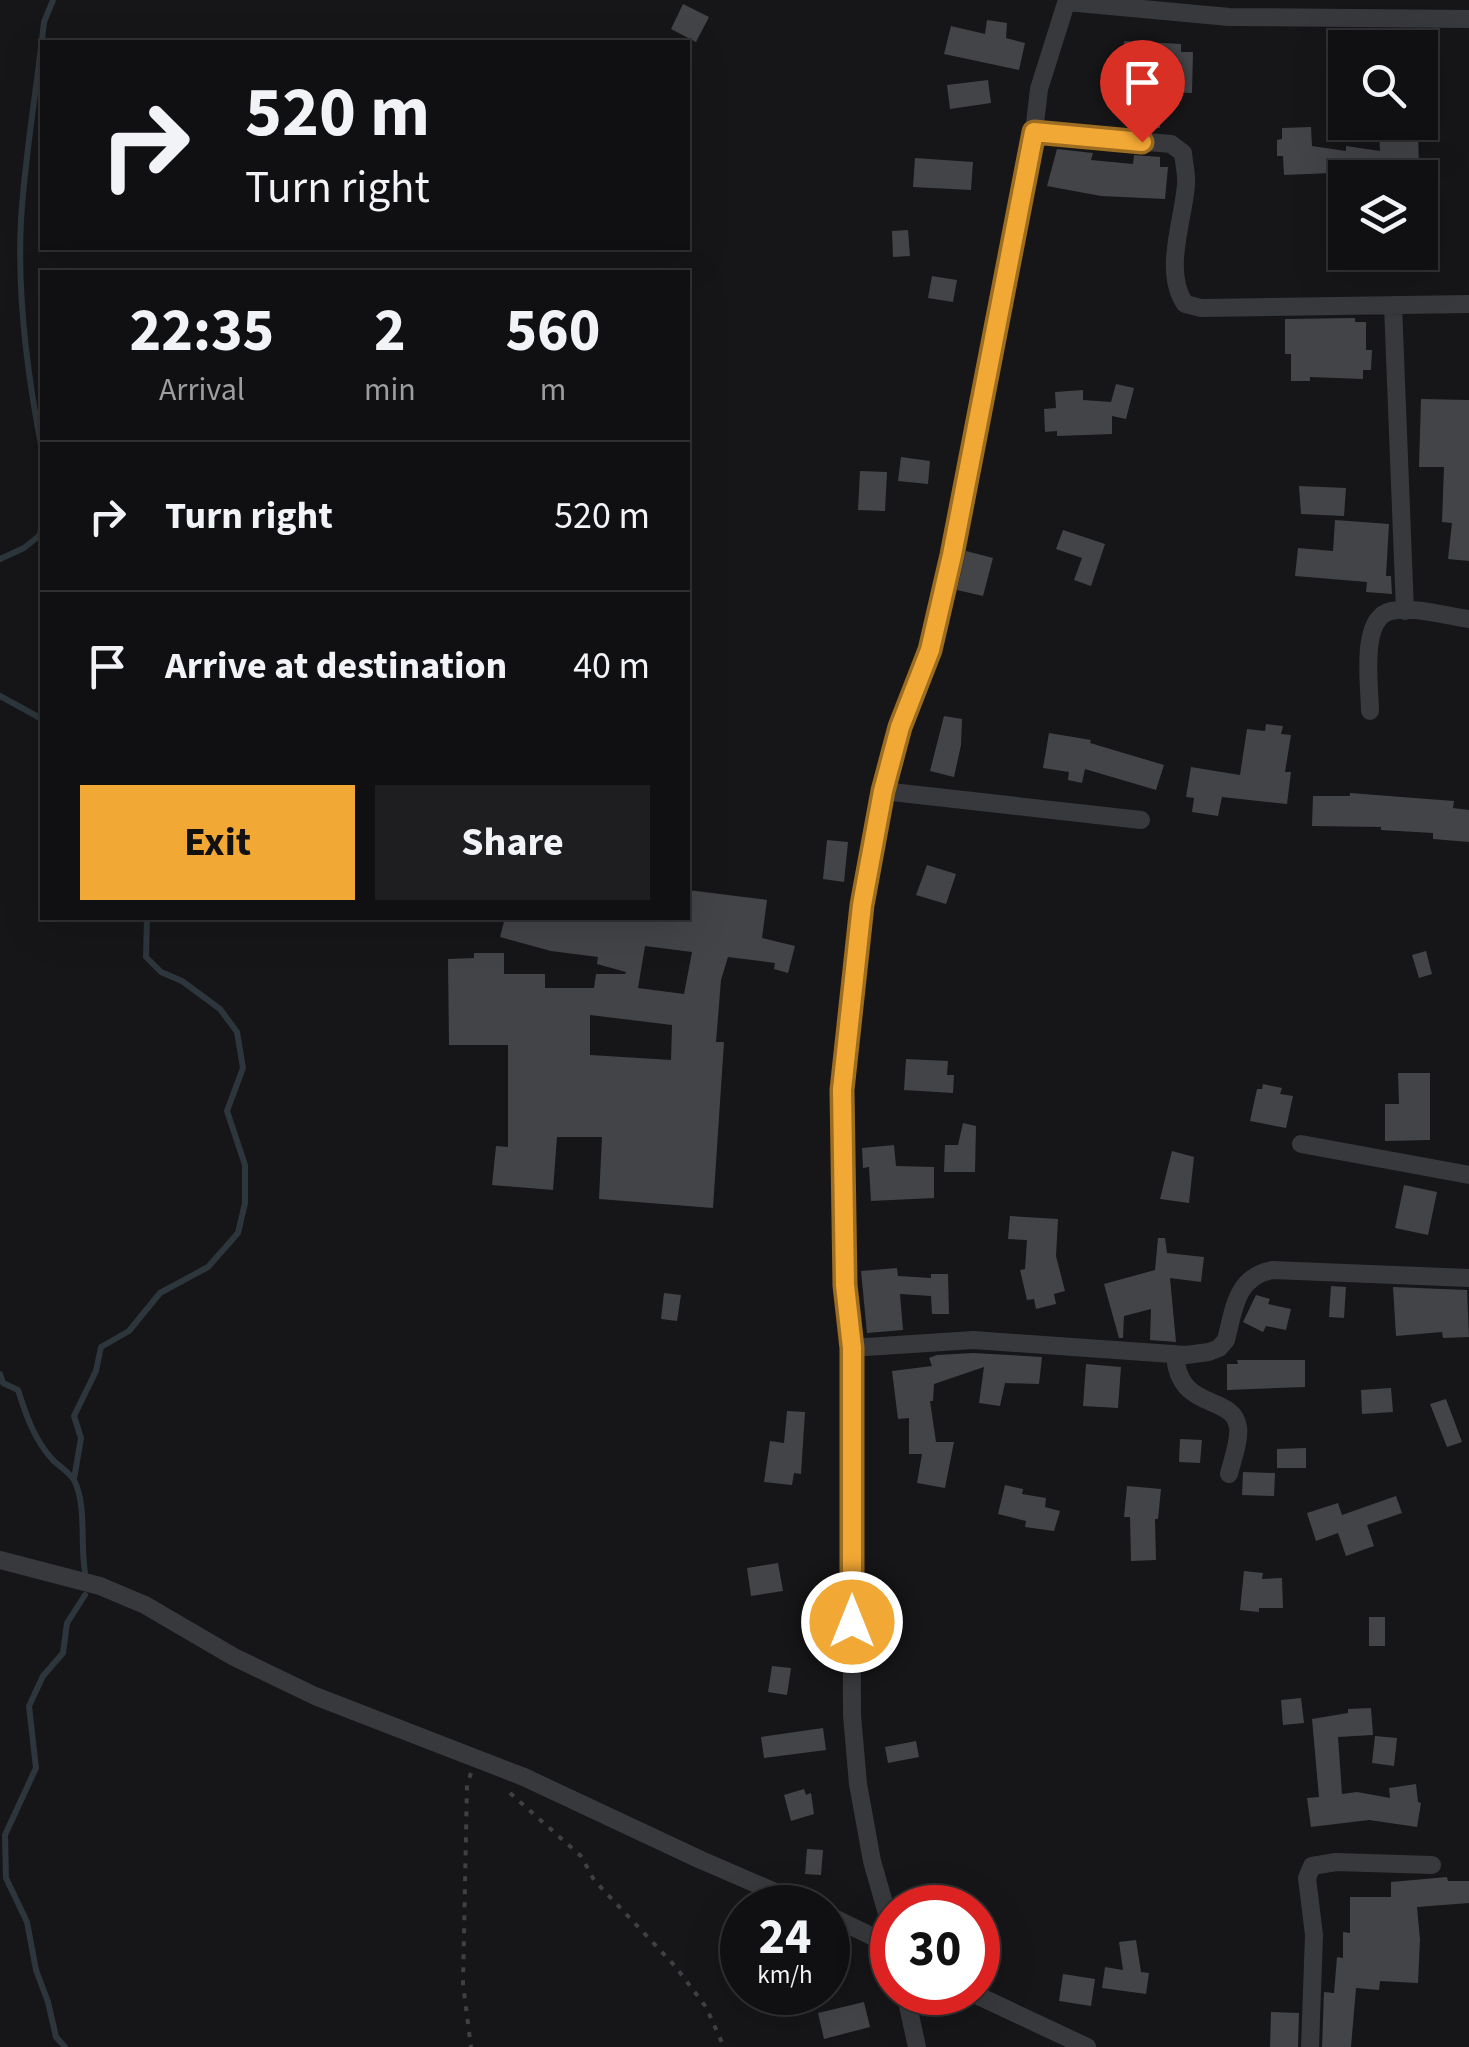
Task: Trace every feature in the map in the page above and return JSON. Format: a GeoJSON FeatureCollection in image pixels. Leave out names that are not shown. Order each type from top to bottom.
{"type":"FeatureCollection","features":[{"type":"Feature","properties":{"kind":"street"},"geometry":{"type":"LineString","coordinates":[[879,1885],[858,1784],[852,1715],[852,1348],[845,1285],[842,1090],[862,905],[883,791],[900,727],[930,650],[948,574],[1034,132],[1039,89],[1067,1],[1229,17],[1469,19]]}},
{"type":"Feature","properties":{"kind":"street"},"geometry":{"type":"LineString","coordinates":[[1034,132],[1172,144],[1183,153],[1187,180],[1176,256],[1178,292],[1185,304],[1201,308],[1469,304]]}},
{"type":"Feature","properties":{"kind":"street"},"geometry":{"type":"LineString","coordinates":[[1393,305],[1406,611]]}},
{"type":"Feature","properties":{"kind":"street"},"geometry":{"type":"LineString","coordinates":[[1370,712],[1369,643],[1374,625],[1388,612],[1469,619]]}},
{"type":"Feature","properties":{"kind":"street"},"geometry":{"type":"LineString","coordinates":[[883,791],[1141,820]]}},
{"type":"Feature","properties":{"kind":"street"},"geometry":{"type":"LineString","coordinates":[[1301,1144],[1469,1175]]}},
{"type":"Feature","properties":{"kind":"street"},"geometry":{"type":"LineString","coordinates":[[852,1348],[973,1340],[1175,1354],[1219,1348],[1226,1340],[1246,1280],[1256,1274],[1272,1270],[1469,1278]]}},
{"type":"Feature","properties":{"kind":"street"},"geometry":{"type":"LineString","coordinates":[[1175,1354],[1176,1374],[1183,1385],[1194,1395],[1232,1414],[1238,1427],[1229,1474]]}},
{"type":"Feature","properties":{"kind":"street"},"geometry":{"type":"LineString","coordinates":[[0,1560],[100,1586],[145,1604],[234,1657],[314,1696],[524,1777],[759,1885]]}},
{"type":"Feature","properties":{"kind":"street"},"geometry":{"type":"LineString","coordinates":[[1310,2047],[1314,1935],[1307,1878],[1312,1866],[1336,1862],[1432,1865]]}},
{"type":"Feature","properties":{"kind":"street"},"geometry":{"type":"LineString","coordinates":[[1000,2006],[1087,2047]]}},
{"type":"Feature","properties":{"kind":"street"},"geometry":{"type":"LineString","coordinates":[[910,2015],[917,2047]]}},
{"type":"Feature","properties":{"kind":"path"},"geometry":{"type":"LineString","coordinates":[[471,2047],[463,1984],[467,1786],[475,1759]]}},
{"type":"Feature","properties":{"kind":"path"},"geometry":{"type":"LineString","coordinates":[[500,1785],[580,1856],[594,1880],[675,1966],[706,2008],[724,2047]]}},
{"type":"Feature","properties":{"kind":"building"},"geometry":{"type":"Polygon","coordinates":[[[683,4],[709,17],[696,42],[671,29],[683,4]]]}},
{"type":"Feature","properties":{"kind":"building"},"geometry":{"type":"Polygon","coordinates":[[[987,20],[1007,23],[1006,38],[1025,43],[1019,70],[944,54],[951,26],[985,34],[987,20]]]}},
{"type":"Feature","properties":{"kind":"building"},"geometry":{"type":"Polygon","coordinates":[[[1124,41],[1181,44],[1181,52],[1193,52],[1192,93],[1161,92],[1160,128],[1146,128],[1144,85],[1123,85],[1124,41]]]}},
{"type":"Feature","properties":{"kind":"building"},"geometry":{"type":"Polygon","coordinates":[[[988,80],[991,103],[950,109],[947,85],[988,80]]]}},
{"type":"Feature","properties":{"kind":"building"},"geometry":{"type":"Polygon","coordinates":[[[1311,127],[1312,146],[1346,151],[1346,146],[1380,151],[1379,140],[1418,140],[1419,160],[1328,160],[1328,173],[1284,175],[1283,156],[1277,156],[1282,128],[1311,127]]]}},
{"type":"Feature","properties":{"kind":"building"},"geometry":{"type":"Polygon","coordinates":[[[1057,149],[1093,153],[1091,160],[1133,164],[1134,155],[1160,157],[1160,167],[1168,167],[1165,199],[1101,196],[1047,186],[1057,149]]]}},
{"type":"Feature","properties":{"kind":"building"},"geometry":{"type":"Polygon","coordinates":[[[915,158],[973,162],[971,190],[913,187],[915,158]]]}},
{"type":"Feature","properties":{"kind":"building"},"geometry":{"type":"Polygon","coordinates":[[[908,230],[910,256],[893,257],[892,231],[908,230]]]}},
{"type":"Feature","properties":{"kind":"building"},"geometry":{"type":"Polygon","coordinates":[[[932,276],[957,280],[953,302],[928,298],[932,276]]]}},
{"type":"Feature","properties":{"kind":"building"},"geometry":{"type":"Polygon","coordinates":[[[1355,318],[1355,322],[1366,322],[1366,350],[1372,350],[1371,370],[1363,370],[1363,379],[1310,377],[1310,381],[1291,381],[1291,354],[1285,354],[1285,319],[1355,318]]]}},
{"type":"Feature","properties":{"kind":"building"},"geometry":{"type":"Polygon","coordinates":[[[1116,384],[1134,388],[1126,419],[1112,416],[1112,434],[1057,436],[1057,431],[1045,432],[1044,409],[1056,408],[1055,392],[1083,390],[1083,400],[1111,402],[1116,384]]]}},
{"type":"Feature","properties":{"kind":"building"},"geometry":{"type":"Polygon","coordinates":[[[1421,399],[1469,400],[1469,561],[1448,559],[1452,523],[1442,522],[1444,467],[1419,467],[1421,399]]]}},
{"type":"Feature","properties":{"kind":"building"},"geometry":{"type":"Polygon","coordinates":[[[901,457],[930,461],[928,484],[898,481],[901,457]]]}},
{"type":"Feature","properties":{"kind":"building"},"geometry":{"type":"Polygon","coordinates":[[[860,471],[887,472],[885,511],[858,510],[860,471]]]}},
{"type":"Feature","properties":{"kind":"building"},"geometry":{"type":"Polygon","coordinates":[[[1299,486],[1346,488],[1344,516],[1301,514],[1299,486]]]}},
{"type":"Feature","properties":{"kind":"building"},"geometry":{"type":"Polygon","coordinates":[[[1335,520],[1389,524],[1386,576],[1391,576],[1392,594],[1366,592],[1367,582],[1295,576],[1298,548],[1333,551],[1335,520]]]}},
{"type":"Feature","properties":{"kind":"building"},"geometry":{"type":"Polygon","coordinates":[[[1063,530],[1105,544],[1091,586],[1074,580],[1082,558],[1056,549],[1063,530]]]}},
{"type":"Feature","properties":{"kind":"building"},"geometry":{"type":"Polygon","coordinates":[[[966,551],[993,558],[983,596],[957,590],[966,551]]]}},
{"type":"Feature","properties":{"kind":"building"},"geometry":{"type":"Polygon","coordinates":[[[944,716],[962,719],[954,777],[930,771],[944,716]]]}},
{"type":"Feature","properties":{"kind":"building"},"geometry":{"type":"Polygon","coordinates":[[[1266,724],[1283,726],[1281,734],[1291,735],[1285,772],[1291,772],[1287,804],[1222,797],[1218,816],[1192,812],[1194,798],[1186,797],[1191,767],[1240,775],[1247,729],[1265,731],[1266,724]]]}},
{"type":"Feature","properties":{"kind":"building"},"geometry":{"type":"Polygon","coordinates":[[[1049,733],[1091,740],[1090,743],[1164,765],[1156,790],[1085,769],[1082,783],[1068,780],[1069,772],[1043,768],[1049,733]]]}},
{"type":"Feature","properties":{"kind":"building"},"geometry":{"type":"Polygon","coordinates":[[[1350,793],[1454,801],[1453,808],[1469,810],[1469,842],[1433,839],[1433,833],[1381,827],[1312,826],[1313,796],[1350,793]]]}},
{"type":"Feature","properties":{"kind":"building"},"geometry":{"type":"Polygon","coordinates":[[[827,840],[848,842],[844,882],[823,879],[827,840]]]}},
{"type":"Feature","properties":{"kind":"building"},"geometry":{"type":"Polygon","coordinates":[[[927,865],[956,874],[946,904],[916,895],[927,865]]]}},
{"type":"Feature","properties":{"kind":"building"},"geometry":{"type":"Polygon","coordinates":[[[690,890],[767,900],[762,938],[795,946],[788,973],[774,969],[775,963],[728,957],[721,980],[716,1042],[724,1042],[713,1208],[599,1199],[602,1137],[557,1137],[553,1190],[492,1185],[496,1146],[508,1147],[508,1045],[449,1045],[448,959],[474,958],[474,953],[504,953],[504,974],[545,974],[545,988],[594,988],[596,974],[626,972],[597,964],[598,957],[551,951],[500,937],[504,920],[690,920],[690,890]],[[645,946],[638,988],[684,994],[692,952],[645,946]],[[590,1015],[590,1055],[671,1060],[672,1025],[590,1015]]]}},
{"type":"Feature","properties":{"kind":"building"},"geometry":{"type":"Polygon","coordinates":[[[1426,951],[1432,974],[1419,978],[1412,955],[1426,951]]]}},
{"type":"Feature","properties":{"kind":"building"},"geometry":{"type":"Polygon","coordinates":[[[906,1059],[948,1061],[947,1075],[954,1075],[953,1093],[904,1090],[906,1059]]]}},
{"type":"Feature","properties":{"kind":"building"},"geometry":{"type":"Polygon","coordinates":[[[1398,1073],[1430,1073],[1430,1140],[1385,1141],[1385,1104],[1399,1104],[1398,1073]]]}},
{"type":"Feature","properties":{"kind":"building"},"geometry":{"type":"Polygon","coordinates":[[[1263,1084],[1282,1088],[1280,1094],[1293,1096],[1286,1128],[1250,1121],[1257,1089],[1262,1089],[1263,1084]]]}},
{"type":"Feature","properties":{"kind":"building"},"geometry":{"type":"Polygon","coordinates":[[[963,1123],[976,1126],[975,1172],[944,1172],[945,1145],[958,1145],[963,1123]]]}},
{"type":"Feature","properties":{"kind":"building"},"geometry":{"type":"Polygon","coordinates":[[[894,1145],[896,1166],[934,1167],[934,1198],[871,1201],[869,1167],[863,1168],[862,1148],[894,1145]]]}},
{"type":"Feature","properties":{"kind":"building"},"geometry":{"type":"Polygon","coordinates":[[[1172,1151],[1194,1157],[1189,1203],[1160,1199],[1172,1151]]]}},
{"type":"Feature","properties":{"kind":"building"},"geometry":{"type":"Polygon","coordinates":[[[1404,1185],[1437,1192],[1428,1235],[1395,1228],[1404,1185]]]}},
{"type":"Feature","properties":{"kind":"building"},"geometry":{"type":"Polygon","coordinates":[[[1010,1216],[1058,1219],[1056,1256],[1065,1291],[1054,1294],[1056,1304],[1036,1309],[1034,1299],[1027,1300],[1020,1270],[1025,1269],[1027,1240],[1008,1239],[1010,1216]]]}},
{"type":"Feature","properties":{"kind":"building"},"geometry":{"type":"Polygon","coordinates":[[[1158,1238],[1165,1238],[1167,1253],[1204,1257],[1201,1282],[1170,1278],[1176,1342],[1150,1340],[1151,1309],[1124,1316],[1123,1338],[1119,1338],[1104,1284],[1155,1270],[1158,1238]]]}},
{"type":"Feature","properties":{"kind":"building"},"geometry":{"type":"Polygon","coordinates":[[[897,1268],[898,1276],[931,1278],[931,1274],[948,1274],[949,1314],[932,1314],[931,1296],[900,1294],[903,1330],[867,1333],[861,1271],[897,1268]]]}},
{"type":"Feature","properties":{"kind":"building"},"geometry":{"type":"Polygon","coordinates":[[[1331,1286],[1346,1287],[1344,1318],[1329,1317],[1331,1286]]]}},
{"type":"Feature","properties":{"kind":"building"},"geometry":{"type":"Polygon","coordinates":[[[1393,1287],[1467,1290],[1469,1337],[1443,1338],[1442,1332],[1396,1336],[1393,1287]]]}},
{"type":"Feature","properties":{"kind":"building"},"geometry":{"type":"Polygon","coordinates":[[[664,1293],[681,1295],[677,1321],[661,1319],[664,1293]]]}},
{"type":"Feature","properties":{"kind":"building"},"geometry":{"type":"Polygon","coordinates":[[[1256,1295],[1270,1299],[1268,1304],[1291,1309],[1286,1330],[1266,1326],[1263,1332],[1243,1322],[1256,1295]]]}},
{"type":"Feature","properties":{"kind":"building"},"geometry":{"type":"Polygon","coordinates":[[[937,1355],[1042,1357],[1039,1384],[1005,1383],[1000,1406],[979,1403],[984,1367],[934,1384],[930,1401],[936,1442],[954,1442],[945,1488],[917,1483],[922,1454],[909,1454],[909,1418],[898,1419],[892,1371],[932,1366],[929,1358],[937,1355]]]}},
{"type":"Feature","properties":{"kind":"building"},"geometry":{"type":"Polygon","coordinates":[[[1237,1360],[1305,1360],[1305,1387],[1227,1390],[1227,1364],[1238,1364],[1237,1360]]]}},
{"type":"Feature","properties":{"kind":"building"},"geometry":{"type":"Polygon","coordinates":[[[1086,1364],[1121,1367],[1118,1408],[1083,1406],[1086,1364]]]}},
{"type":"Feature","properties":{"kind":"building"},"geometry":{"type":"Polygon","coordinates":[[[1391,1388],[1393,1412],[1362,1414],[1361,1390],[1391,1388]]]}},
{"type":"Feature","properties":{"kind":"building"},"geometry":{"type":"Polygon","coordinates":[[[1446,1399],[1462,1442],[1447,1447],[1430,1404],[1446,1399]]]}},
{"type":"Feature","properties":{"kind":"building"},"geometry":{"type":"Polygon","coordinates":[[[787,1411],[805,1412],[801,1474],[794,1473],[792,1485],[764,1482],[770,1441],[784,1443],[787,1411]]]}},
{"type":"Feature","properties":{"kind":"building"},"geometry":{"type":"Polygon","coordinates":[[[1180,1439],[1202,1440],[1200,1463],[1179,1462],[1180,1439]]]}},
{"type":"Feature","properties":{"kind":"building"},"geometry":{"type":"Polygon","coordinates":[[[1306,1448],[1306,1468],[1277,1468],[1277,1449],[1306,1448]]]}},
{"type":"Feature","properties":{"kind":"building"},"geometry":{"type":"Polygon","coordinates":[[[1243,1472],[1275,1473],[1274,1496],[1242,1495],[1243,1472]]]}},
{"type":"Feature","properties":{"kind":"building"},"geometry":{"type":"Polygon","coordinates":[[[1005,1485],[1023,1489],[1022,1494],[1046,1498],[1045,1507],[1060,1511],[1054,1531],[1025,1527],[1026,1521],[998,1514],[1005,1485]]]}},
{"type":"Feature","properties":{"kind":"building"},"geometry":{"type":"Polygon","coordinates":[[[1127,1486],[1161,1489],[1155,1519],[1156,1560],[1131,1561],[1130,1517],[1124,1517],[1127,1486]]]}},
{"type":"Feature","properties":{"kind":"building"},"geometry":{"type":"Polygon","coordinates":[[[1396,1496],[1402,1513],[1367,1525],[1374,1546],[1346,1556],[1338,1533],[1316,1541],[1307,1513],[1338,1503],[1342,1515],[1396,1496]]]}},
{"type":"Feature","properties":{"kind":"building"},"geometry":{"type":"Polygon","coordinates":[[[778,1563],[783,1591],[751,1596],[747,1568],[778,1563]]]}},
{"type":"Feature","properties":{"kind":"building"},"geometry":{"type":"Polygon","coordinates":[[[1244,1571],[1263,1573],[1262,1579],[1282,1578],[1283,1608],[1240,1610],[1244,1571]]]}},
{"type":"Feature","properties":{"kind":"building"},"geometry":{"type":"Polygon","coordinates":[[[1369,1617],[1385,1617],[1385,1646],[1369,1646],[1369,1617]]]}},
{"type":"Feature","properties":{"kind":"building"},"geometry":{"type":"Polygon","coordinates":[[[772,1666],[791,1668],[787,1695],[768,1692],[772,1666]]]}},
{"type":"Feature","properties":{"kind":"building"},"geometry":{"type":"Polygon","coordinates":[[[1301,1698],[1304,1723],[1283,1725],[1281,1700],[1301,1698]]]}},
{"type":"Feature","properties":{"kind":"building"},"geometry":{"type":"Polygon","coordinates":[[[1371,1708],[1373,1735],[1338,1737],[1342,1794],[1357,1792],[1390,1798],[1389,1788],[1416,1784],[1421,1803],[1417,1827],[1369,1820],[1311,1827],[1307,1798],[1319,1797],[1312,1719],[1348,1713],[1348,1709],[1371,1708]]]}},
{"type":"Feature","properties":{"kind":"building"},"geometry":{"type":"Polygon","coordinates":[[[823,1728],[826,1750],[764,1758],[761,1737],[823,1728]]]}},
{"type":"Feature","properties":{"kind":"building"},"geometry":{"type":"Polygon","coordinates":[[[1375,1736],[1397,1738],[1394,1766],[1372,1763],[1375,1736]]]}},
{"type":"Feature","properties":{"kind":"building"},"geometry":{"type":"Polygon","coordinates":[[[916,1741],[919,1757],[888,1763],[885,1747],[916,1741]]]}},
{"type":"Feature","properties":{"kind":"building"},"geometry":{"type":"Polygon","coordinates":[[[804,1789],[806,1795],[811,1793],[814,1814],[791,1821],[784,1795],[804,1789]]]}},
{"type":"Feature","properties":{"kind":"building"},"geometry":{"type":"Polygon","coordinates":[[[807,1849],[823,1850],[821,1875],[805,1874],[807,1849]]]}},
{"type":"Feature","properties":{"kind":"building"},"geometry":{"type":"Polygon","coordinates":[[[1447,1877],[1448,1881],[1469,1881],[1469,1903],[1417,1907],[1418,1983],[1380,1981],[1379,1990],[1356,1988],[1351,2047],[1322,2047],[1324,1992],[1334,1993],[1337,1957],[1343,1958],[1343,1932],[1350,1933],[1350,1897],[1391,1897],[1391,1882],[1447,1877]]]}},
{"type":"Feature","properties":{"kind":"building"},"geometry":{"type":"Polygon","coordinates":[[[1136,1940],[1141,1972],[1149,1973],[1146,1994],[1102,1988],[1105,1967],[1123,1970],[1119,1942],[1136,1940]]]}},
{"type":"Feature","properties":{"kind":"building"},"geometry":{"type":"Polygon","coordinates":[[[1063,1974],[1095,1979],[1091,2006],[1059,2001],[1063,1974]]]}},
{"type":"Feature","properties":{"kind":"building"},"geometry":{"type":"Polygon","coordinates":[[[864,2002],[870,2027],[824,2039],[818,2015],[850,2015],[850,2005],[864,2002]]]}},
{"type":"Feature","properties":{"kind":"building"},"geometry":{"type":"Polygon","coordinates":[[[1271,2012],[1299,2013],[1298,2047],[1270,2047],[1271,2012]]]}},
{"type":"Feature","properties":{"kind":"waterway"},"geometry":{"type":"LineString","coordinates":[[42,40],[53,0]]}},
{"type":"Feature","properties":{"kind":"waterway"},"geometry":{"type":"LineString","coordinates":[[40,53],[25,170],[20,278],[24,335],[40,439]]}},
{"type":"Feature","properties":{"kind":"waterway"},"geometry":{"type":"LineString","coordinates":[[0,559],[40,535]]}},
{"type":"Feature","properties":{"kind":"waterway"},"geometry":{"type":"LineString","coordinates":[[0,696],[40,718]]}},
{"type":"Feature","properties":{"kind":"waterway"},"geometry":{"type":"LineString","coordinates":[[74,1479],[81,1438],[74,1416],[96,1371],[101,1347],[129,1331],[160,1293],[208,1267],[238,1233],[245,1203],[245,1165],[227,1111],[243,1068],[237,1032],[220,1009],[182,981],[161,972],[146,957],[147,920]]}},
{"type":"Feature","properties":{"kind":"waterway"},"geometry":{"type":"LineString","coordinates":[[0,1374],[3,1383],[18,1390],[31,1426],[46,1451],[74,1480],[80,1501],[85,1572]]}},
{"type":"Feature","properties":{"kind":"waterway"},"geometry":{"type":"LineString","coordinates":[[65,2047],[56,2037],[36,1970],[27,1922],[6,1878],[5,1835],[36,1768],[29,1706],[43,1676],[63,1653],[67,1623],[85,1595]]}},
{"type":"Feature","properties":{"kind":"route"},"geometry":{"type":"LineString","coordinates":[[852,1622],[852,1348],[845,1285],[842,1090],[862,905],[883,791],[900,727],[930,650],[952,555],[1034,132],[1142,142]]}}]}
